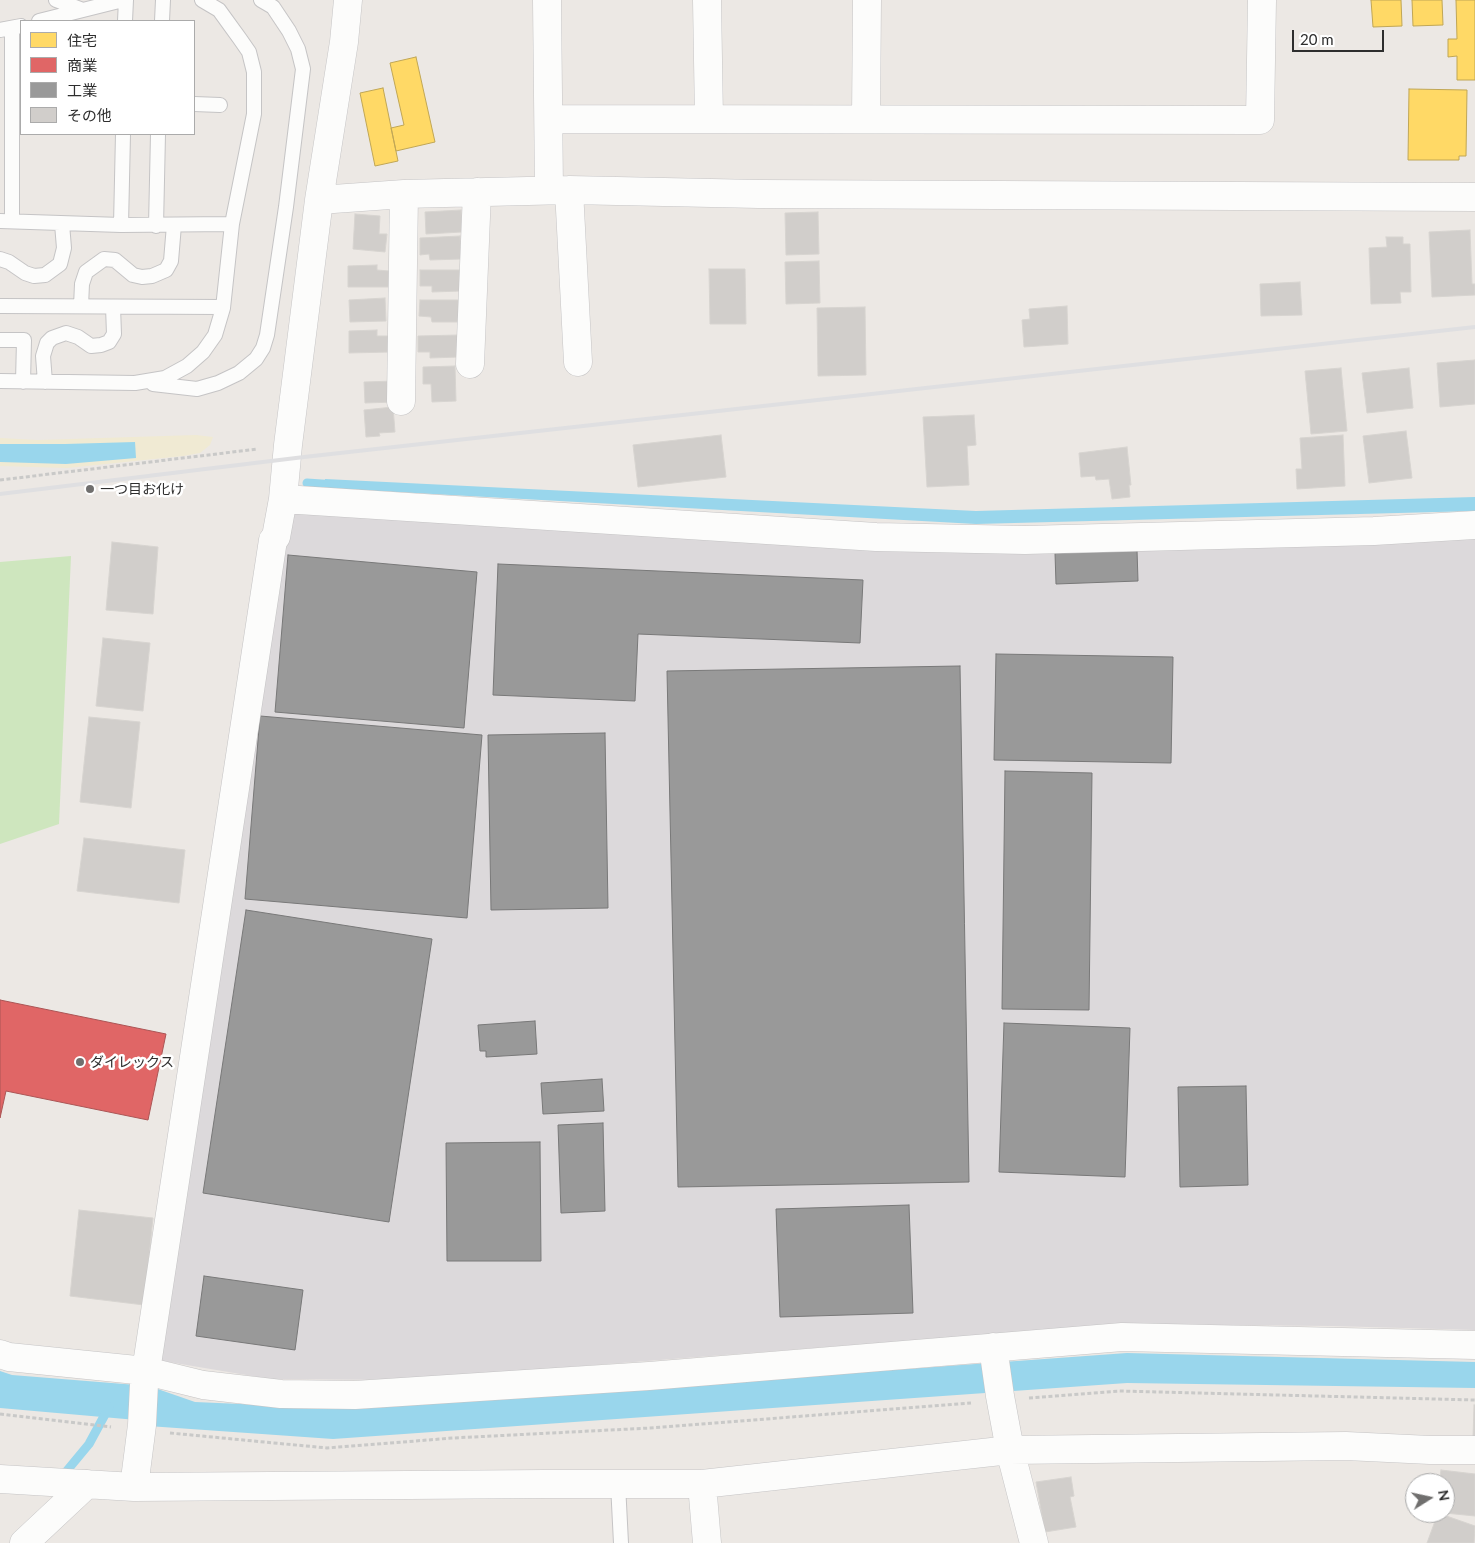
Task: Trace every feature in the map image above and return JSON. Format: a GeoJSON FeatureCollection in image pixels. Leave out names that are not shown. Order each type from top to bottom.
{"type":"FeatureCollection","features":[{"type":"Feature","properties":{"kind":"street"},"geometry":{"type":"LineString","coordinates":[[134,1487],[145,1377],[273,540],[276,537],[284,489],[319,200],[344,42],[348,0]]}},
{"type":"Feature","properties":{"kind":"street"},"geometry":{"type":"LineString","coordinates":[[547,0],[549,119],[559,190],[578,362]]}},
{"type":"Feature","properties":{"kind":"street"},"geometry":{"type":"LineString","coordinates":[[707,0],[709,119]]}},
{"type":"Feature","properties":{"kind":"street"},"geometry":{"type":"LineString","coordinates":[[866,119],[867,0]]}},
{"type":"Feature","properties":{"kind":"street"},"geometry":{"type":"LineString","coordinates":[[549,119],[1260,120],[1262,0]]}},
{"type":"Feature","properties":{"kind":"street"},"geometry":{"type":"LineString","coordinates":[[319,200],[404,194],[559,190],[759,194],[1475,197]]}},
{"type":"Feature","properties":{"kind":"street"},"geometry":{"type":"LineString","coordinates":[[470,364],[477,192]]}},
{"type":"Feature","properties":{"kind":"street"},"geometry":{"type":"LineString","coordinates":[[401,401],[404,194]]}},
{"type":"Feature","properties":{"kind":"street"},"geometry":{"type":"LineString","coordinates":[[284,489],[876,538],[1025,540],[1374,531],[1475,525]]}},
{"type":"Feature","properties":{"kind":"street"},"geometry":{"type":"LineString","coordinates":[[0,1354],[9,1357],[203,1385],[281,1394],[355,1395],[851,1361],[994,1354],[1122,1337],[1475,1345]]}},
{"type":"Feature","properties":{"kind":"street"},"geometry":{"type":"LineString","coordinates":[[994,1354],[1010,1450],[1034,1543]]}},
{"type":"Feature","properties":{"kind":"street"},"geometry":{"type":"LineString","coordinates":[[0,1479],[134,1487],[702,1484],[1010,1450],[1346,1446],[1475,1450]]}},
{"type":"Feature","properties":{"kind":"street"},"geometry":{"type":"LineString","coordinates":[[24,1543],[84,1484]]}},
{"type":"Feature","properties":{"kind":"street"},"geometry":{"type":"LineString","coordinates":[[702,1484],[707,1543]]}},
{"type":"Feature","properties":{"kind":"lane"},"geometry":{"type":"LineString","coordinates":[[56,0],[83,10]]}},
{"type":"Feature","properties":{"kind":"lane"},"geometry":{"type":"LineString","coordinates":[[43,20],[124,0],[125,20]]}},
{"type":"Feature","properties":{"kind":"lane"},"geometry":{"type":"LineString","coordinates":[[162,20],[163,0]]}},
{"type":"Feature","properties":{"kind":"lane"},"geometry":{"type":"LineString","coordinates":[[135,382],[165,378],[187,366],[204,352],[214,335],[223,307],[232,224],[254,114],[254,72],[249,52],[240,39],[219,10],[202,0]]}},
{"type":"Feature","properties":{"kind":"lane"},"geometry":{"type":"LineString","coordinates":[[0,381],[135,382],[197,389],[218,383],[239,373],[256,359],[263,348],[267,335],[286,208],[303,70],[298,49],[289,31],[273,7],[261,0]]}},
{"type":"Feature","properties":{"kind":"lane"},"geometry":{"type":"LineString","coordinates":[[11,28],[16,86],[6,221],[156,226],[232,224]]}},
{"type":"Feature","properties":{"kind":"lane"},"geometry":{"type":"LineString","coordinates":[[195,104],[220,105]]}},
{"type":"Feature","properties":{"kind":"lane"},"geometry":{"type":"LineString","coordinates":[[121,225],[123,135]]}},
{"type":"Feature","properties":{"kind":"lane"},"geometry":{"type":"LineString","coordinates":[[156,226],[158,135]]}},
{"type":"Feature","properties":{"kind":"lane"},"geometry":{"type":"LineString","coordinates":[[0,260],[9,262],[25,274],[34,276],[45,275],[60,264],[64,248],[62,224]]}},
{"type":"Feature","properties":{"kind":"lane"},"geometry":{"type":"LineString","coordinates":[[81,306],[82,284],[86,272],[104,259],[115,260],[134,275],[142,277],[152,276],[166,270],[171,261],[174,225]]}},
{"type":"Feature","properties":{"kind":"lane"},"geometry":{"type":"LineString","coordinates":[[0,306],[223,307]]}},
{"type":"Feature","properties":{"kind":"lane"},"geometry":{"type":"LineString","coordinates":[[45,382],[43,356],[47,343],[52,338],[66,334],[78,337],[91,346],[109,342],[114,334],[114,307]]}},
{"type":"Feature","properties":{"kind":"lane"},"geometry":{"type":"LineString","coordinates":[[0,340],[24,340],[23,382]]}},
{"type":"Feature","properties":{"kind":"lane"},"geometry":{"type":"LineString","coordinates":[[618,1484],[621,1543]]}},
{"type":"Feature","properties":{"kind":"path"},"geometry":{"type":"LineString","coordinates":[[0,480],[288,444]]}},
{"type":"Feature","properties":{"kind":"path"},"geometry":{"type":"LineString","coordinates":[[0,1414],[94,1426],[141,1428],[327,1448],[453,1438],[650,1428],[859,1412],[1000,1398],[1119,1391],[1475,1400]]}},
{"type":"Feature","properties":{"kind":"shaded area"},"geometry":{"type":"Polygon","coordinates":[[[285,512],[1475,536],[1475,1330],[1333,1326],[1123,1324],[402,1380],[270,1379],[157,1360],[285,512]]]}},
{"type":"Feature","properties":{"kind":"green space"},"geometry":{"type":"Polygon","coordinates":[[[71,556],[59,824],[0,844],[0,562],[71,556]]]}},
{"type":"Feature","properties":{"kind":"sand"},"geometry":{"type":"Polygon","coordinates":[[[196,435],[213,437],[210,445],[200,453],[183,456],[67,468],[0,466],[0,438],[38,440],[196,435]]]}},
{"type":"Feature","properties":{"kind":"water"},"geometry":{"type":"Polygon","coordinates":[[[135,442],[136,458],[66,464],[0,462],[0,444],[135,442]]]}},
{"type":"Feature","properties":{"kind":"water"},"geometry":{"type":"Polygon","coordinates":[[[325,479],[976,511],[1475,497],[1475,511],[976,524],[324,488],[325,479]]]}},
{"type":"Feature","properties":{"kind":"water"},"geometry":{"type":"Polygon","coordinates":[[[1127,1353],[1475,1362],[1475,1388],[1127,1383],[333,1439],[148,1426],[148,1421],[0,1408],[0,1371],[12,1375],[149,1386],[195,1402],[355,1409],[1127,1353]]]}},
{"type":"Feature","properties":{"kind":"building: 住宅"},"geometry":{"type":"Polygon","coordinates":[[[1371,0],[1401,0],[1402,26],[1373,27],[1371,0]]]}},
{"type":"Feature","properties":{"kind":"building: 住宅"},"geometry":{"type":"Polygon","coordinates":[[[1412,0],[1442,0],[1443,25],[1413,26],[1412,0]]]}},
{"type":"Feature","properties":{"kind":"building: 住宅"},"geometry":{"type":"Polygon","coordinates":[[[1456,0],[1475,0],[1475,80],[1457,80],[1457,56],[1448,57],[1448,39],[1457,39],[1456,0]]]}},
{"type":"Feature","properties":{"kind":"building: 住宅"},"geometry":{"type":"Polygon","coordinates":[[[416,57],[435,142],[396,151],[391,128],[404,125],[390,63],[416,57]]]}},
{"type":"Feature","properties":{"kind":"building: 住宅"},"geometry":{"type":"Polygon","coordinates":[[[383,88],[398,161],[375,166],[360,93],[383,88]]]}},
{"type":"Feature","properties":{"kind":"building: 住宅"},"geometry":{"type":"Polygon","coordinates":[[[1409,89],[1467,90],[1466,156],[1459,156],[1459,160],[1408,160],[1409,89]]]}},
{"type":"Feature","properties":{"kind":"building: 商業","name":"ダイレックス"},"geometry":{"type":"Polygon","coordinates":[[[0,1000],[166,1034],[148,1120],[6,1091],[0,1118],[0,1000]]]}},
{"type":"Feature","properties":{"kind":"building: 工業"},"geometry":{"type":"Polygon","coordinates":[[[1137,550],[1138,581],[1056,584],[1055,553],[1137,550]]]}},
{"type":"Feature","properties":{"kind":"building: 工業"},"geometry":{"type":"Polygon","coordinates":[[[288,555],[477,572],[464,728],[275,712],[288,555]]]}},
{"type":"Feature","properties":{"kind":"building: 工業"},"geometry":{"type":"Polygon","coordinates":[[[498,564],[863,580],[860,643],[638,634],[635,701],[493,695],[498,564]]]}},
{"type":"Feature","properties":{"kind":"building: 工業"},"geometry":{"type":"Polygon","coordinates":[[[996,654],[1173,657],[1171,763],[994,760],[996,654]]]}},
{"type":"Feature","properties":{"kind":"building: 工業"},"geometry":{"type":"Polygon","coordinates":[[[960,666],[969,1182],[678,1187],[667,671],[960,666]]]}},
{"type":"Feature","properties":{"kind":"building: 工業"},"geometry":{"type":"Polygon","coordinates":[[[260,716],[482,735],[467,918],[245,899],[260,716]]]}},
{"type":"Feature","properties":{"kind":"building: 工業"},"geometry":{"type":"Polygon","coordinates":[[[605,733],[608,908],[491,910],[488,735],[605,733]]]}},
{"type":"Feature","properties":{"kind":"building: 工業"},"geometry":{"type":"Polygon","coordinates":[[[1005,771],[1092,773],[1089,1010],[1002,1009],[1005,771]]]}},
{"type":"Feature","properties":{"kind":"building: 工業"},"geometry":{"type":"Polygon","coordinates":[[[246,910],[432,939],[389,1222],[203,1193],[246,910]]]}},
{"type":"Feature","properties":{"kind":"building: 工業"},"geometry":{"type":"Polygon","coordinates":[[[535,1021],[537,1054],[486,1057],[486,1051],[480,1051],[478,1025],[535,1021]]]}},
{"type":"Feature","properties":{"kind":"building: 工業"},"geometry":{"type":"Polygon","coordinates":[[[1004,1023],[1130,1028],[1125,1177],[999,1172],[1004,1023]]]}},
{"type":"Feature","properties":{"kind":"building: 工業"},"geometry":{"type":"Polygon","coordinates":[[[602,1079],[604,1111],[543,1114],[541,1083],[602,1079]]]}},
{"type":"Feature","properties":{"kind":"building: 工業"},"geometry":{"type":"Polygon","coordinates":[[[1246,1086],[1248,1185],[1180,1187],[1178,1087],[1246,1086]]]}},
{"type":"Feature","properties":{"kind":"building: 工業"},"geometry":{"type":"Polygon","coordinates":[[[603,1123],[605,1211],[561,1213],[558,1125],[603,1123]]]}},
{"type":"Feature","properties":{"kind":"building: 工業"},"geometry":{"type":"Polygon","coordinates":[[[540,1142],[541,1261],[447,1261],[446,1143],[540,1142]]]}},
{"type":"Feature","properties":{"kind":"building: 工業"},"geometry":{"type":"Polygon","coordinates":[[[909,1205],[913,1313],[780,1317],[776,1209],[909,1205]]]}},
{"type":"Feature","properties":{"kind":"building: 工業"},"geometry":{"type":"Polygon","coordinates":[[[204,1276],[303,1290],[295,1350],[196,1336],[204,1276]]]}},
{"type":"Feature","properties":{"kind":"building: その他"},"geometry":{"type":"Polygon","coordinates":[[[461,210],[462,232],[426,234],[425,212],[461,210]]]}},
{"type":"Feature","properties":{"kind":"building: その他"},"geometry":{"type":"Polygon","coordinates":[[[818,212],[819,254],[786,255],[785,213],[818,212]]]}},
{"type":"Feature","properties":{"kind":"building: その他"},"geometry":{"type":"Polygon","coordinates":[[[355,214],[380,216],[379,234],[387,234],[385,252],[353,249],[355,214]]]}},
{"type":"Feature","properties":{"kind":"building: その他"},"geometry":{"type":"Polygon","coordinates":[[[1470,230],[1472,284],[1475,284],[1475,295],[1432,297],[1429,232],[1470,230]]]}},
{"type":"Feature","properties":{"kind":"building: その他"},"geometry":{"type":"Polygon","coordinates":[[[460,236],[461,259],[430,260],[429,254],[420,255],[420,238],[460,236]]]}},
{"type":"Feature","properties":{"kind":"building: その他"},"geometry":{"type":"Polygon","coordinates":[[[1386,237],[1403,237],[1403,244],[1410,244],[1411,292],[1400,292],[1401,303],[1371,304],[1369,248],[1387,247],[1386,237]]]}},
{"type":"Feature","properties":{"kind":"building: その他"},"geometry":{"type":"Polygon","coordinates":[[[819,261],[820,303],[786,304],[785,262],[819,261]]]}},
{"type":"Feature","properties":{"kind":"building: その他"},"geometry":{"type":"Polygon","coordinates":[[[377,265],[377,270],[389,271],[389,287],[348,287],[348,266],[377,265]]]}},
{"type":"Feature","properties":{"kind":"building: その他"},"geometry":{"type":"Polygon","coordinates":[[[709,269],[745,269],[746,324],[710,324],[709,269]]]}},
{"type":"Feature","properties":{"kind":"building: その他"},"geometry":{"type":"Polygon","coordinates":[[[420,270],[461,270],[461,291],[432,292],[432,286],[420,286],[420,270]]]}},
{"type":"Feature","properties":{"kind":"building: その他"},"geometry":{"type":"Polygon","coordinates":[[[1300,282],[1302,315],[1261,316],[1260,284],[1300,282]]]}},
{"type":"Feature","properties":{"kind":"building: その他"},"geometry":{"type":"Polygon","coordinates":[[[385,298],[386,321],[350,322],[349,300],[385,298]]]}},
{"type":"Feature","properties":{"kind":"building: その他"},"geometry":{"type":"Polygon","coordinates":[[[420,300],[460,300],[460,322],[432,322],[431,317],[419,316],[420,300]]]}},
{"type":"Feature","properties":{"kind":"building: その他"},"geometry":{"type":"Polygon","coordinates":[[[1067,306],[1068,344],[1024,347],[1022,320],[1030,319],[1029,309],[1067,306]]]}},
{"type":"Feature","properties":{"kind":"building: その他"},"geometry":{"type":"Polygon","coordinates":[[[865,307],[866,375],[818,376],[817,308],[865,307]]]}},
{"type":"Feature","properties":{"kind":"building: その他"},"geometry":{"type":"Polygon","coordinates":[[[377,330],[377,336],[389,336],[390,352],[349,353],[349,331],[377,330]]]}},
{"type":"Feature","properties":{"kind":"building: その他"},"geometry":{"type":"Polygon","coordinates":[[[459,335],[459,357],[430,358],[430,352],[418,352],[418,336],[459,335]]]}},
{"type":"Feature","properties":{"kind":"building: その他"},"geometry":{"type":"Polygon","coordinates":[[[1475,360],[1475,404],[1440,407],[1437,363],[1475,360]]]}},
{"type":"Feature","properties":{"kind":"building: その他"},"geometry":{"type":"Polygon","coordinates":[[[455,366],[456,401],[432,402],[431,384],[423,384],[423,367],[455,366]]]}},
{"type":"Feature","properties":{"kind":"building: その他"},"geometry":{"type":"Polygon","coordinates":[[[1341,368],[1347,431],[1311,434],[1305,371],[1341,368]]]}},
{"type":"Feature","properties":{"kind":"building: その他"},"geometry":{"type":"Polygon","coordinates":[[[1409,368],[1413,408],[1367,413],[1362,373],[1409,368]]]}},
{"type":"Feature","properties":{"kind":"building: その他"},"geometry":{"type":"Polygon","coordinates":[[[394,381],[394,402],[365,403],[364,382],[394,381]]]}},
{"type":"Feature","properties":{"kind":"building: その他"},"geometry":{"type":"Polygon","coordinates":[[[393,407],[395,432],[379,433],[380,436],[366,437],[364,410],[393,407]]]}},
{"type":"Feature","properties":{"kind":"building: その他"},"geometry":{"type":"Polygon","coordinates":[[[974,415],[976,445],[967,446],[969,485],[927,487],[923,417],[974,415]]]}},
{"type":"Feature","properties":{"kind":"building: その他"},"geometry":{"type":"Polygon","coordinates":[[[1406,431],[1412,478],[1369,483],[1363,436],[1406,431]]]}},
{"type":"Feature","properties":{"kind":"building: その他"},"geometry":{"type":"Polygon","coordinates":[[[721,435],[726,477],[638,487],[633,445],[721,435]]]}},
{"type":"Feature","properties":{"kind":"building: その他"},"geometry":{"type":"Polygon","coordinates":[[[1343,435],[1345,486],[1297,489],[1296,469],[1302,469],[1300,438],[1343,435]]]}},
{"type":"Feature","properties":{"kind":"building: その他"},"geometry":{"type":"Polygon","coordinates":[[[1127,447],[1131,485],[1129,485],[1130,497],[1112,499],[1109,479],[1096,480],[1095,476],[1081,477],[1079,453],[1127,447]]]}},
{"type":"Feature","properties":{"kind":"building: その他"},"geometry":{"type":"Polygon","coordinates":[[[112,542],[158,547],[153,614],[106,610],[112,542]]]}},
{"type":"Feature","properties":{"kind":"building: その他"},"geometry":{"type":"Polygon","coordinates":[[[103,638],[150,643],[143,711],[96,706],[103,638]]]}},
{"type":"Feature","properties":{"kind":"building: その他"},"geometry":{"type":"Polygon","coordinates":[[[89,717],[140,722],[131,808],[80,802],[89,717]]]}},
{"type":"Feature","properties":{"kind":"building: その他"},"geometry":{"type":"Polygon","coordinates":[[[84,838],[185,850],[179,903],[77,891],[84,838]]]}},
{"type":"Feature","properties":{"kind":"building: その他"},"geometry":{"type":"Polygon","coordinates":[[[79,1210],[153,1218],[144,1305],[70,1296],[79,1210]]]}},
{"type":"Feature","properties":{"kind":"building: その他"},"geometry":{"type":"Polygon","coordinates":[[[1474,1405],[1475,1439],[1473,1439],[1474,1405]]]}},
{"type":"Feature","properties":{"kind":"building: その他"},"geometry":{"type":"Polygon","coordinates":[[[1441,1470],[1475,1474],[1475,1516],[1455,1514],[1455,1473],[1441,1473],[1441,1470]]]}},
{"type":"Feature","properties":{"kind":"building: その他"},"geometry":{"type":"Polygon","coordinates":[[[1071,1477],[1074,1496],[1070,1497],[1076,1527],[1045,1532],[1036,1482],[1071,1477]]]}},
{"type":"Feature","properties":{"kind":"building: その他"},"geometry":{"type":"Polygon","coordinates":[[[1455,1519],[1475,1526],[1474,1543],[1427,1543],[1434,1523],[1455,1523],[1455,1519]]]}},
{"type":"Feature","properties":{"kind":"waterway"},"geometry":{"type":"LineString","coordinates":[[307,483],[336,485]]}},
{"type":"Feature","properties":{"kind":"waterway"},"geometry":{"type":"LineString","coordinates":[[60,1479],[89,1444],[109,1407]]}},
{"type":"Feature","properties":{"kind":"railway"},"geometry":{"type":"LineString","coordinates":[[0,494],[304,457],[1475,327]]}},
{"type":"Feature","properties":{"kind":"place","name":"一つ目お化け"},"geometry":{"type":"Point","coordinates":[90,489]}},
{"type":"Feature","properties":{"kind":"place","name":"ダイレックス"},"geometry":{"type":"Point","coordinates":[80,1062]}}]}
